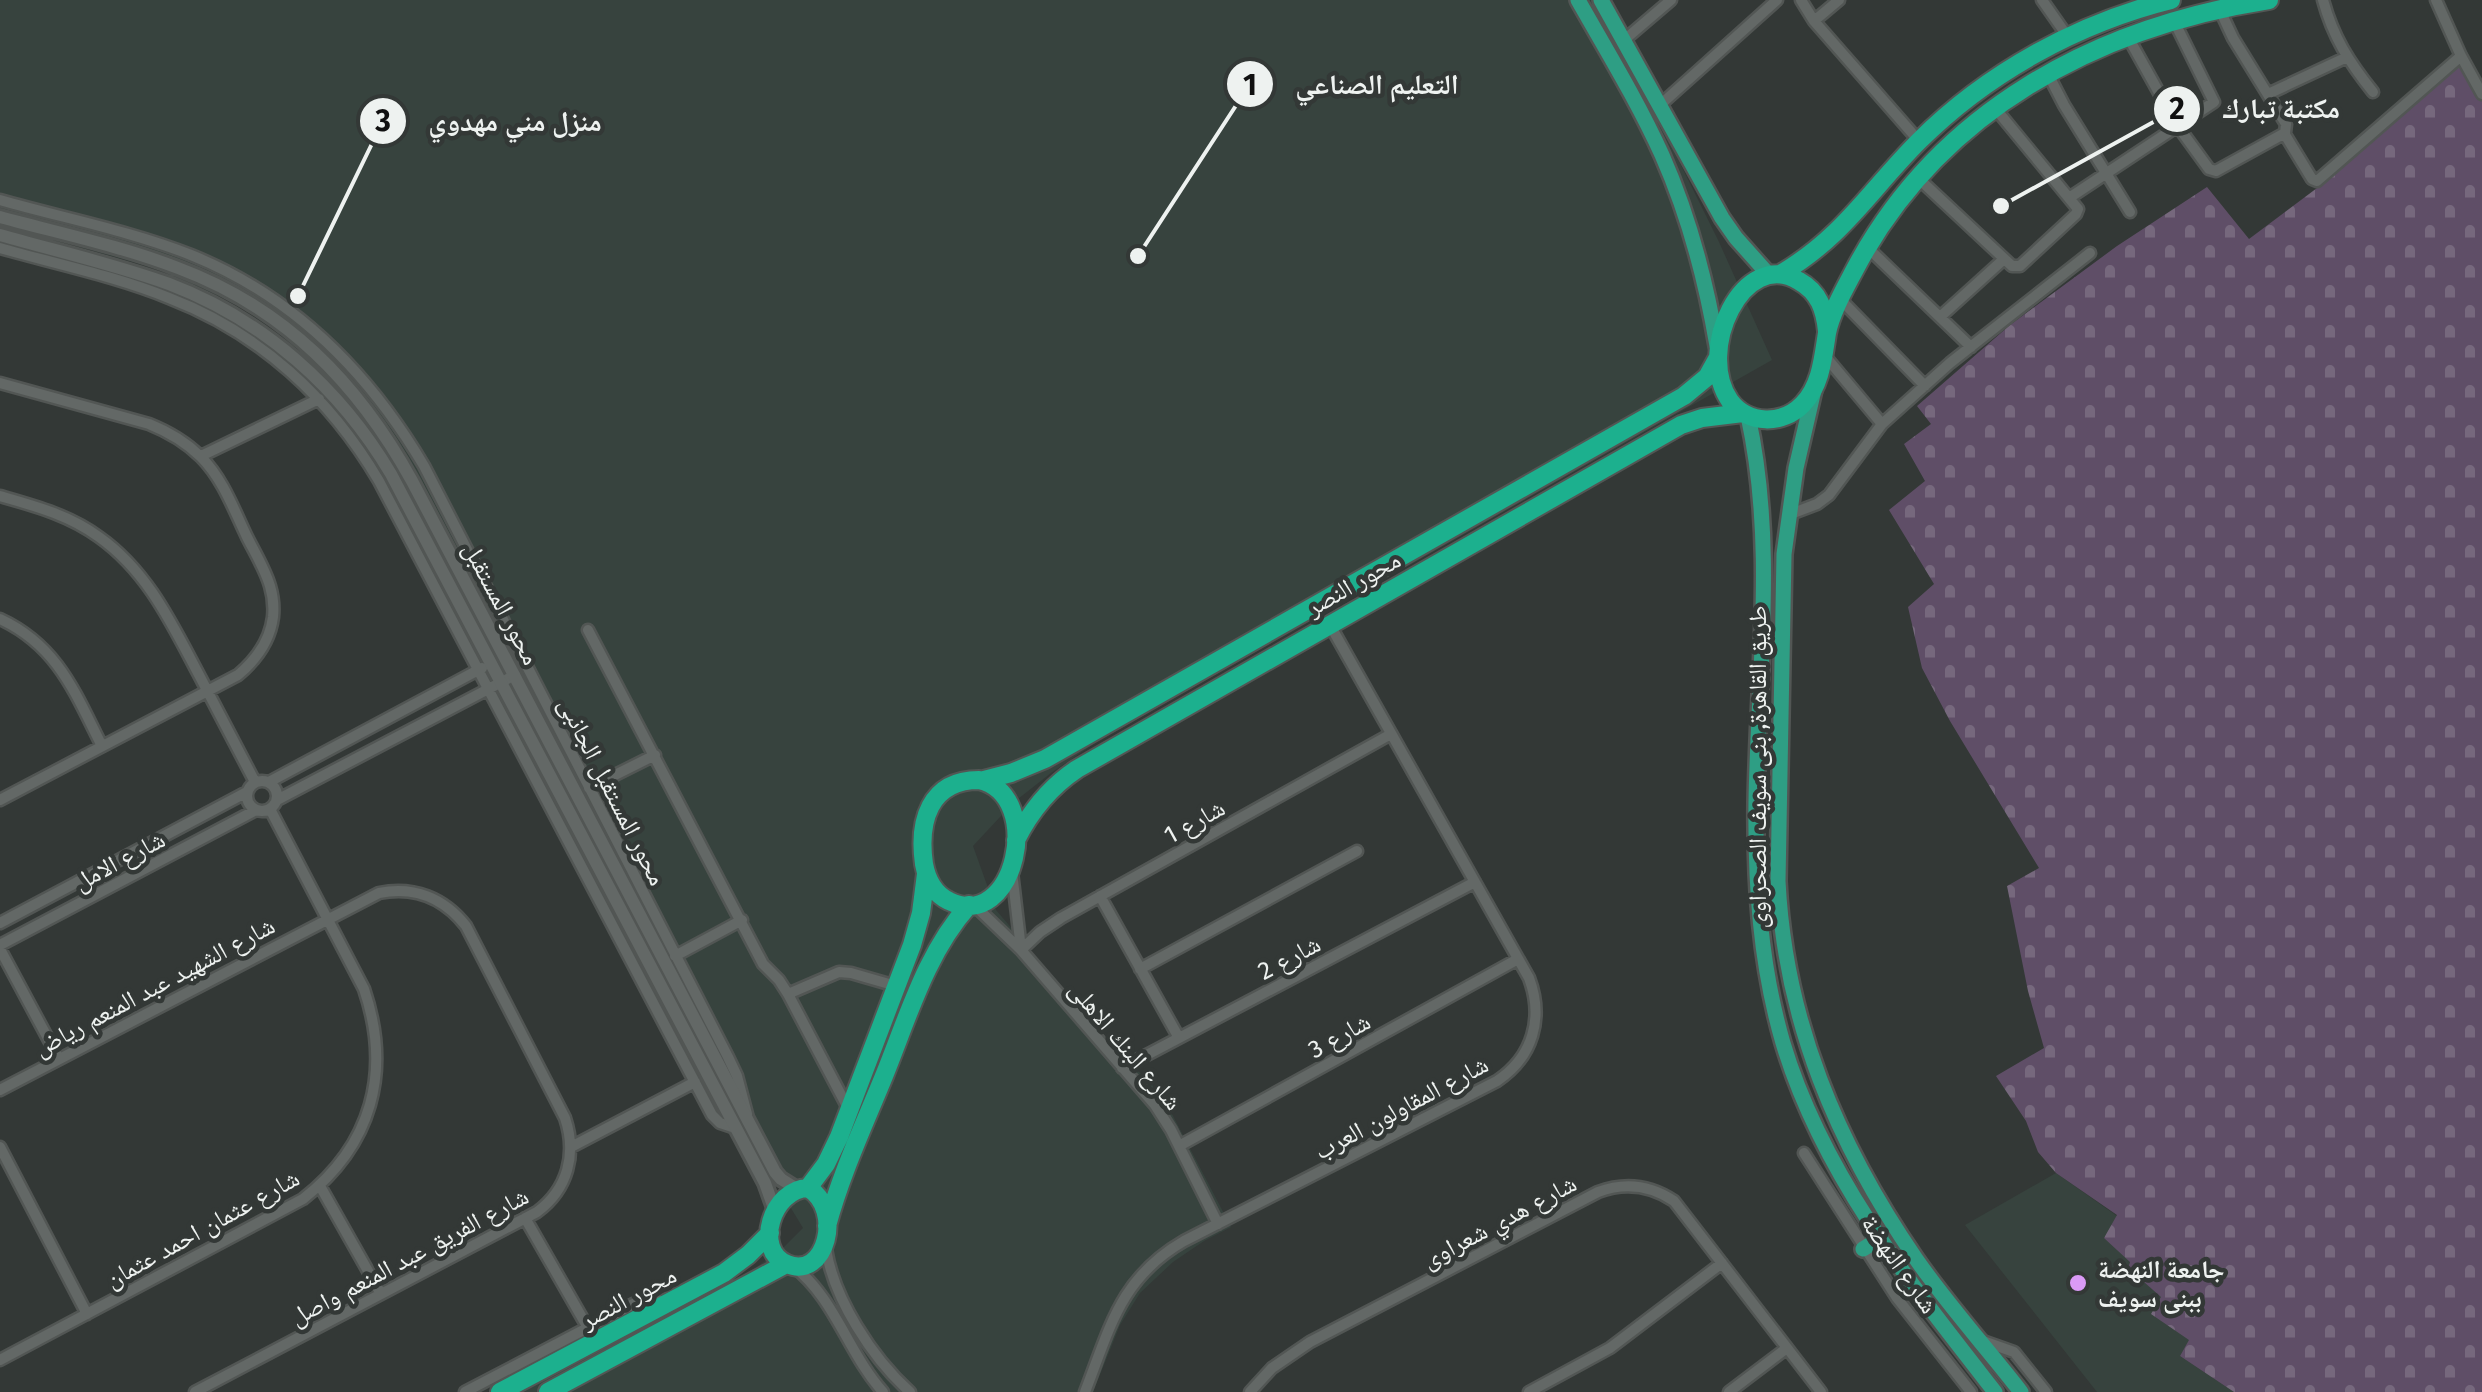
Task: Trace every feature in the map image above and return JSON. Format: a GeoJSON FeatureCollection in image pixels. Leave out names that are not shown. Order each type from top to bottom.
{"type":"FeatureCollection","features":[{"type":"Feature","properties":{"kind":"highway"},"geometry":{"type":"LineString","coordinates":[[1775,274],[1806,285],[1825,312],[1827,331],[1818,380],[1803,404],[1789,414],[1764,420],[1746,414],[1731,402],[1720,381],[1720,331],[1727,313],[1752,284],[1818,250],[1919,142],[1989,83],[2068,38],[2126,13],[2171,0]]}},
{"type":"Feature","properties":{"kind":"highway"},"geometry":{"type":"LineString","coordinates":[[1827,331],[1840,298],[1884,222],[1945,148],[1995,108],[2048,74],[2128,36],[2219,8],[2269,0]]}},
{"type":"Feature","properties":{"kind":"highway"},"geometry":{"type":"LineString","coordinates":[[1861,208],[1862,218],[1869,225],[1884,222]]}},
{"type":"Feature","properties":{"kind":"highway","name":"محور النصر"},"geometry":{"type":"LineString","coordinates":[[984,780],[1045,759],[1684,396],[1707,377],[1718,353]]}},
{"type":"Feature","properties":{"kind":"highway","name":"محور النصر"},"geometry":{"type":"LineString","coordinates":[[1016,840],[1038,804],[1066,776],[1681,425],[1702,418],[1746,414]]}},
{"type":"Feature","properties":{"kind":"highway"},"geometry":{"type":"LineString","coordinates":[[926,874],[939,894],[953,903],[971,905],[1001,889],[1012,868],[1016,840],[1013,812],[997,788],[984,780],[956,783],[941,792],[930,806],[923,831],[926,874],[917,929],[849,1110],[833,1151],[803,1188],[784,1198],[774,1210],[770,1233],[776,1253],[789,1265],[813,1261],[823,1250],[840,1185],[928,967],[950,928],[971,905]]}},
{"type":"Feature","properties":{"kind":"highway"},"geometry":{"type":"LineString","coordinates":[[803,1188],[818,1194],[824,1202],[826,1235]]}},
{"type":"Feature","properties":{"kind":"highway","name":"محور النصر"},"geometry":{"type":"LineString","coordinates":[[500,1392],[669,1304],[740,1262],[770,1233]]}},
{"type":"Feature","properties":{"kind":"highway"},"geometry":{"type":"LineString","coordinates":[[740,1262],[751,1283]]}},
{"type":"Feature","properties":{"kind":"highway","name":"محور النصر"},"geometry":{"type":"LineString","coordinates":[[548,1392],[789,1265]]}},
{"type":"Feature","properties":{"kind":"main road"},"geometry":{"type":"LineString","coordinates":[[1578,0],[1650,130],[1684,210],[1704,278],[1718,353]]}},
{"type":"Feature","properties":{"kind":"main road"},"geometry":{"type":"LineString","coordinates":[[1600,0],[1736,238],[1775,274]]}},
{"type":"Feature","properties":{"kind":"main road"},"geometry":{"type":"LineString","coordinates":[[1684,210],[1710,197]]}},
{"type":"Feature","properties":{"kind":"main road","name":"طريق القاهرة, بنى سويف الصحراوى"},"geometry":{"type":"LineString","coordinates":[[1818,380],[1802,438],[1788,515],[1782,582],[1778,881],[1783,944],[1796,1007],[1822,1087],[1864,1173],[1917,1260],[2020,1392]]}},
{"type":"Feature","properties":{"kind":"main road","name":"طريق القاهرة, بنى سويف الصحراوى"},"geometry":{"type":"LineString","coordinates":[[1746,414],[1763,503],[1764,562],[1754,617],[1757,887],[1769,985],[1784,1046],[1806,1106],[1881,1238],[1995,1392]]}},
{"type":"Feature","properties":{"kind":"main road"},"geometry":{"type":"LineString","coordinates":[[1864,1249],[1881,1238]]}},
{"type":"Feature","properties":{"kind":"street"},"geometry":{"type":"LineString","coordinates":[[1624,41],[1671,0]]}},
{"type":"Feature","properties":{"kind":"street"},"geometry":{"type":"LineString","coordinates":[[1659,106],[1778,0]]}},
{"type":"Feature","properties":{"kind":"street"},"geometry":{"type":"LineString","coordinates":[[1800,0],[1919,142]]}},
{"type":"Feature","properties":{"kind":"street"},"geometry":{"type":"LineString","coordinates":[[1814,21],[1839,0]]}},
{"type":"Feature","properties":{"kind":"street"},"geometry":{"type":"LineString","coordinates":[[2042,0],[2068,38]]}},
{"type":"Feature","properties":{"kind":"street"},"geometry":{"type":"LineString","coordinates":[[2323,0],[2345,58],[2373,92]]}},
{"type":"Feature","properties":{"kind":"street"},"geometry":{"type":"LineString","coordinates":[[2436,0],[2460,56],[2482,94]]}},
{"type":"Feature","properties":{"kind":"street"},"geometry":{"type":"LineString","coordinates":[[2128,36],[2176,125],[2213,172],[2286,130],[2219,8]]}},
{"type":"Feature","properties":{"kind":"street"},"geometry":{"type":"LineString","coordinates":[[2070,198],[2212,104],[2214,100],[2173,20]]}},
{"type":"Feature","properties":{"kind":"street"},"geometry":{"type":"LineString","coordinates":[[2284,133],[2316,181],[2460,56]]}},
{"type":"Feature","properties":{"kind":"street"},"geometry":{"type":"LineString","coordinates":[[2268,94],[2345,58]]}},
{"type":"Feature","properties":{"kind":"street"},"geometry":{"type":"LineString","coordinates":[[2048,74],[2130,212]]}},
{"type":"Feature","properties":{"kind":"street"},"geometry":{"type":"LineString","coordinates":[[1918,178],[2017,268],[2078,209],[1995,108]]}},
{"type":"Feature","properties":{"kind":"street","name":"محور المستقبل الجانبى"},"geometry":{"type":"LineString","coordinates":[[0,200],[191,256],[253,286],[308,325],[356,371],[404,432],[505,646],[589,788],[675,956],[679,975]]}},
{"type":"Feature","properties":{"kind":"street","name":"محور المستقبل"},"geometry":{"type":"LineString","coordinates":[[0,217],[207,280],[254,305],[298,337],[343,380],[378,424],[505,646],[515,675],[679,975],[775,1172],[788,1185],[803,1188]]}},
{"type":"Feature","properties":{"kind":"street","name":"محور المستقبل"},"geometry":{"type":"LineString","coordinates":[[0,235],[150,277],[197,296],[266,336],[306,367],[342,405],[380,455],[484,667],[765,1184],[774,1210]]}},
{"type":"Feature","properties":{"kind":"street"},"geometry":{"type":"LineString","coordinates":[[1867,247],[1971,347]]}},
{"type":"Feature","properties":{"kind":"street"},"geometry":{"type":"LineString","coordinates":[[0,248],[129,284],[187,305],[258,345],[290,371],[320,399],[352,438],[484,667]]}},
{"type":"Feature","properties":{"kind":"street"},"geometry":{"type":"LineString","coordinates":[[1788,515],[1817,504],[1829,494],[1882,424],[2090,253]]}},
{"type":"Feature","properties":{"kind":"street"},"geometry":{"type":"LineString","coordinates":[[1940,317],[2004,259]]}},
{"type":"Feature","properties":{"kind":"street"},"geometry":{"type":"LineString","coordinates":[[1840,298],[1924,386]]}},
{"type":"Feature","properties":{"kind":"street"},"geometry":{"type":"LineString","coordinates":[[1824,356],[1882,424]]}},
{"type":"Feature","properties":{"kind":"street"},"geometry":{"type":"LineString","coordinates":[[0,383],[150,424],[182,440],[201,456],[222,486],[266,576],[273,602],[270,630],[258,655],[238,675],[0,800]]}},
{"type":"Feature","properties":{"kind":"street"},"geometry":{"type":"LineString","coordinates":[[201,456],[320,399]]}},
{"type":"Feature","properties":{"kind":"street"},"geometry":{"type":"LineString","coordinates":[[0,496],[65,516],[124,557],[156,596],[255,782]]}},
{"type":"Feature","properties":{"kind":"street"},"geometry":{"type":"LineString","coordinates":[[0,619],[26,633],[58,663],[102,746]]}},
{"type":"Feature","properties":{"kind":"street","name":"شارع المقاولون العرب"},"geometry":{"type":"LineString","coordinates":[[1085,1392],[1118,1308],[1135,1281],[1158,1258],[1506,1075],[1526,1052],[1536,1020],[1533,988],[1330,625]]}},
{"type":"Feature","properties":{"kind":"street"},"geometry":{"type":"LineString","coordinates":[[588,630],[763,964],[788,994],[849,1110]]}},
{"type":"Feature","properties":{"kind":"street"},"geometry":{"type":"LineString","coordinates":[[255,782],[269,782],[484,667],[505,646]]}},
{"type":"Feature","properties":{"kind":"street"},"geometry":{"type":"LineString","coordinates":[[255,782],[247,792],[250,805],[256,810],[515,675]]}},
{"type":"Feature","properties":{"kind":"street"},"geometry":{"type":"LineString","coordinates":[[494,686],[694,1082],[714,1118],[735,1128]]}},
{"type":"Feature","properties":{"kind":"street","name":"شارع 1"},"geometry":{"type":"LineString","coordinates":[[1021,950],[1050,924],[1391,734]]}},
{"type":"Feature","properties":{"kind":"street"},"geometry":{"type":"LineString","coordinates":[[589,788],[655,755]]}},
{"type":"Feature","properties":{"kind":"street"},"geometry":{"type":"LineString","coordinates":[[269,782],[277,791],[274,804]]}},
{"type":"Feature","properties":{"kind":"street","name":"شارع الامل"},"geometry":{"type":"LineString","coordinates":[[0,923],[247,792]]}},
{"type":"Feature","properties":{"kind":"street","name":"شارع عثمان احمد عثمان"},"geometry":{"type":"LineString","coordinates":[[0,1360],[286,1210],[320,1186],[358,1135],[373,1095],[376,1030],[364,989],[274,804]]}},
{"type":"Feature","properties":{"kind":"street","name":"شارع الامل"},"geometry":{"type":"LineString","coordinates":[[0,947],[256,810]]}},
{"type":"Feature","properties":{"kind":"street"},"geometry":{"type":"LineString","coordinates":[[1140,968],[1357,851]]}},
{"type":"Feature","properties":{"kind":"street"},"geometry":{"type":"LineString","coordinates":[[1012,868],[1021,950]]}},
{"type":"Feature","properties":{"kind":"street","name":"شارع 2"},"geometry":{"type":"LineString","coordinates":[[1122,1068],[1474,882]]}},
{"type":"Feature","properties":{"kind":"street"},"geometry":{"type":"LineString","coordinates":[[327,918],[368,897],[402,890],[426,895],[448,908],[466,926],[565,1118],[571,1146],[694,1082]]}},
{"type":"Feature","properties":{"kind":"street"},"geometry":{"type":"LineString","coordinates":[[1100,896],[1179,1038]]}},
{"type":"Feature","properties":{"kind":"street","name":"شارع البنك الاهلى"},"geometry":{"type":"LineString","coordinates":[[971,905],[1021,950],[1154,1106],[1218,1224]]}},
{"type":"Feature","properties":{"kind":"street","name":"شارع الشهيد عبد المنعم رياض"},"geometry":{"type":"LineString","coordinates":[[0,1090],[327,918]]}},
{"type":"Feature","properties":{"kind":"street"},"geometry":{"type":"LineString","coordinates":[[675,956],[742,920]]}},
{"type":"Feature","properties":{"kind":"street"},"geometry":{"type":"LineString","coordinates":[[0,947],[59,1059]]}},
{"type":"Feature","properties":{"kind":"street","name":"شارع 3"},"geometry":{"type":"LineString","coordinates":[[1179,1146],[1518,959]]}},
{"type":"Feature","properties":{"kind":"street"},"geometry":{"type":"LineString","coordinates":[[788,994],[839,972],[896,986]]}},
{"type":"Feature","properties":{"kind":"street","name":"شارع الفريق عبد المنعم واصل"},"geometry":{"type":"LineString","coordinates":[[195,1392],[545,1206],[558,1192],[569,1166],[571,1146]]}},
{"type":"Feature","properties":{"kind":"street"},"geometry":{"type":"LineString","coordinates":[[0,1147],[87,1314]]}},
{"type":"Feature","properties":{"kind":"street","name":"شارع النهضة"},"geometry":{"type":"LineString","coordinates":[[1804,1154],[1898,1298],[1970,1392]]}},
{"type":"Feature","properties":{"kind":"street"},"geometry":{"type":"LineString","coordinates":[[320,1186],[381,1294]]}},
{"type":"Feature","properties":{"kind":"street","name":"شارع هدي شعراوى"},"geometry":{"type":"LineString","coordinates":[[1250,1392],[1298,1348],[1609,1188],[1644,1187],[1674,1201],[1822,1392]]}},
{"type":"Feature","properties":{"kind":"street"},"geometry":{"type":"LineString","coordinates":[[525,1218],[588,1328]]}},
{"type":"Feature","properties":{"kind":"street"},"geometry":{"type":"LineString","coordinates":[[826,1235],[831,1273],[842,1298],[875,1354],[910,1392]]}},
{"type":"Feature","properties":{"kind":"street"},"geometry":{"type":"LineString","coordinates":[[1529,1392],[1610,1348],[1722,1264]]}},
{"type":"Feature","properties":{"kind":"street"},"geometry":{"type":"LineString","coordinates":[[789,1265],[820,1292],[860,1363],[884,1392]]}},
{"type":"Feature","properties":{"kind":"street"},"geometry":{"type":"LineString","coordinates":[[465,1392],[643,1299],[669,1304]]}},
{"type":"Feature","properties":{"kind":"street"},"geometry":{"type":"LineString","coordinates":[[1980,1340],[2014,1352],[2046,1392]]}},
{"type":"Feature","properties":{"kind":"street"},"geometry":{"type":"LineString","coordinates":[[1729,1392],[1787,1348]]}},
{"type":"Feature","properties":{"kind":"shaded area"},"geometry":{"type":"Polygon","coordinates":[[[0,0],[1591,0],[1668,139],[1772,360],[1095,743],[1014,802],[973,846],[996,910],[1115,1049],[1161,1093],[1231,1227],[1173,1262],[1140,1293],[1120,1325],[1093,1392],[521,1392],[755,1268],[803,1228],[746,1134],[408,485],[341,389],[308,354],[242,306],[161,270],[0,224],[0,0]]]}},
{"type":"Feature","properties":{"kind":"shaded area","name":"جامعة النهضة ببنى سويف"},"geometry":{"type":"Polygon","coordinates":[[[2056,1173],[2117,1216],[2130,1262],[2128,1269],[2162,1297],[2190,1340],[2180,1356],[2234,1392],[2097,1392],[1965,1225],[2056,1173]]]}},
{"type":"Feature","properties":{"kind":"green space"},"geometry":{"type":"Polygon","coordinates":[[[2464,66],[2482,99],[2482,1392],[2234,1392],[2180,1356],[2189,1340],[2151,1314],[2161,1297],[2128,1268],[2130,1262],[2104,1238],[2117,1215],[2056,1173],[2038,1152],[2026,1121],[1996,1076],[2044,1048],[2007,886],[2039,868],[1922,668],[1908,607],[1934,584],[1889,510],[1925,481],[1904,444],[1931,424],[1917,406],[2010,325],[2117,246],[2207,187],[2249,239],[2333,176],[2450,70],[2464,66]]]}},
{"type":"Feature","properties":{"kind":"place","name":"مكتبة تبارك"},"geometry":{"type":"Point","coordinates":[2001,206]}},
{"type":"Feature","properties":{"kind":"place","name":"التعليم الصناعي"},"geometry":{"type":"Point","coordinates":[1138,256]}},
{"type":"Feature","properties":{"kind":"place","name":"منزل مني مهدوي"},"geometry":{"type":"Point","coordinates":[298,296]}},
{"type":"Feature","properties":{"kind":"place","name":"جامعة النهضة ببنى سويف"},"geometry":{"type":"Point","coordinates":[2078,1283]}}]}
